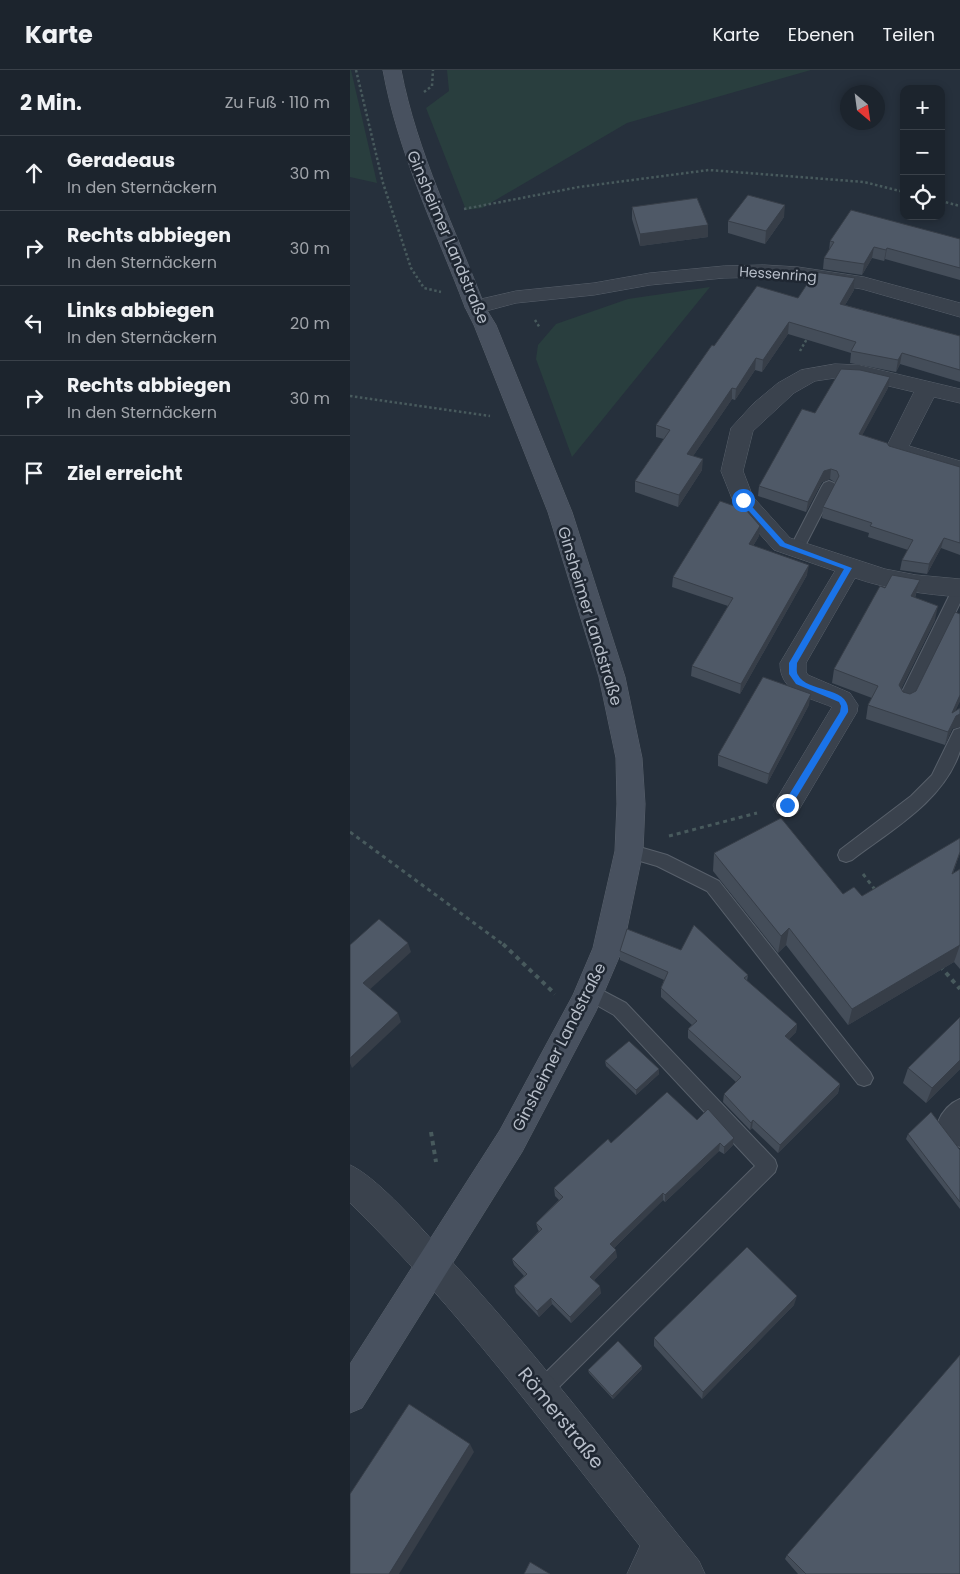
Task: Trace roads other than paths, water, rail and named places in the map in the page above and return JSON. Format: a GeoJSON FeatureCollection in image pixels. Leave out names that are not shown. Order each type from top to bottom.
{"type":"FeatureCollection","features":[{"type":"Feature","properties":{"kind":"main road","name":"Ginsheimer Landstraße"},"geometry":{"type":"LineString","coordinates":[[350,1396],[511,1141],[583,1004],[608,948],[630,851],[631,804],[629,758],[612,677],[560,512],[408,142],[396,99],[392,70]]}},
{"type":"Feature","properties":{"kind":"street","name":"Hessenring"},"geometry":{"type":"LineString","coordinates":[[477,308],[659,278],[724,272],[764,271],[798,273],[864,283],[960,310]]}},
{"type":"Feature","properties":{"kind":"street"},"geometry":{"type":"LineString","coordinates":[[960,396],[859,372],[835,371],[808,375],[786,388],[742,428],[732,471],[743,500],[782,544],[883,578],[916,584],[960,588]]}},
{"type":"Feature","properties":{"kind":"street"},"geometry":{"type":"LineString","coordinates":[[927,388],[896,450],[960,469]]}},
{"type":"Feature","properties":{"kind":"street"},"geometry":{"type":"LineString","coordinates":[[787,805],[844,712],[845,706],[841,700],[799,682],[793,674],[793,663],[849,568]]}},
{"type":"Feature","properties":{"kind":"street","name":"Römerstraße"},"geometry":{"type":"LineString","coordinates":[[350,1181],[470,1305],[540,1392],[653,1559],[686,1574]]}},
{"type":"Feature","properties":{"kind":"lane"},"geometry":{"type":"LineString","coordinates":[[796,550],[829,486]]}},
{"type":"Feature","properties":{"kind":"lane"},"geometry":{"type":"LineString","coordinates":[[906,700],[960,588]]}},
{"type":"Feature","properties":{"kind":"lane"},"geometry":{"type":"LineString","coordinates":[[846,855],[917,801],[938,779],[960,734]]}},
{"type":"Feature","properties":{"kind":"lane"},"geometry":{"type":"LineString","coordinates":[[630,851],[661,860],[713,886],[864,1078]]}},
{"type":"Feature","properties":{"kind":"lane"},"geometry":{"type":"LineString","coordinates":[[540,1392],[768,1166],[620,1009],[583,1004]]}},
{"type":"Feature","properties":{"kind":"lane"},"geometry":{"type":"LineString","coordinates":[[960,1108],[947,1122],[960,1138]]}}]}
